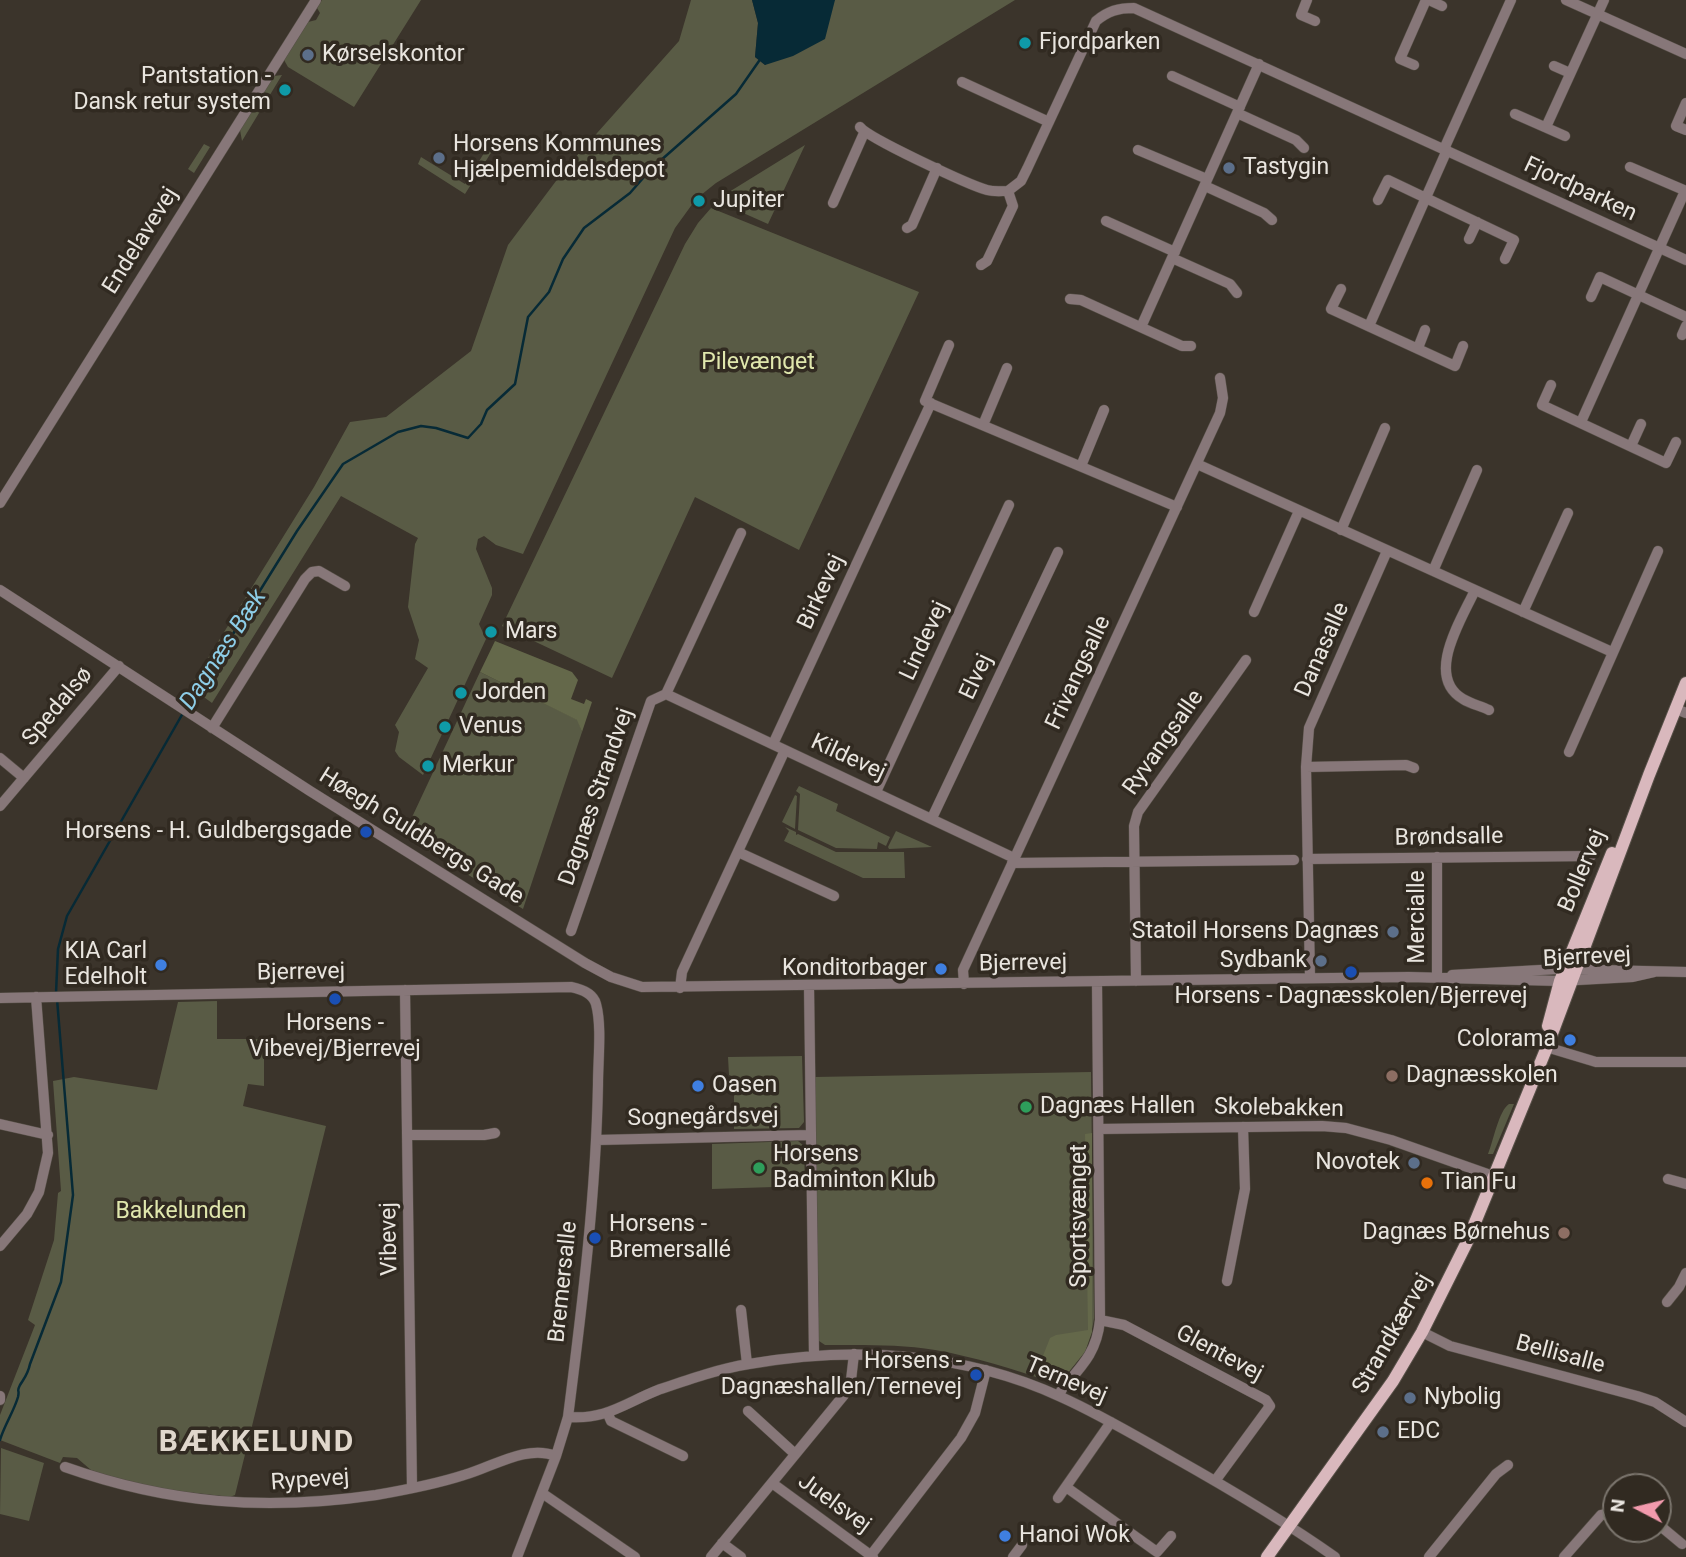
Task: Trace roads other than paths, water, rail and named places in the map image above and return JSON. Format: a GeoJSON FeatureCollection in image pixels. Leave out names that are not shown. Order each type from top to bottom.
{"type":"FeatureCollection","features":[{"type":"Feature","properties":{"kind":"main road","name":"Bollervej"},"geometry":{"type":"LineString","coordinates":[[1569,975],[1643,791],[1681,711],[1686,683]]}},
{"type":"Feature","properties":{"kind":"main road","name":"Strandkærvej"},"geometry":{"type":"LineString","coordinates":[[1267,1557],[1376,1406],[1422,1332],[1467,1242],[1535,1074],[1569,975]]}},
{"type":"Feature","properties":{"kind":"street","name":"Endelavevej"},"geometry":{"type":"LineString","coordinates":[[0,503],[316,0]]}},
{"type":"Feature","properties":{"kind":"street"},"geometry":{"type":"LineString","coordinates":[[1307,0],[1301,15],[1315,21]]}},
{"type":"Feature","properties":{"kind":"street"},"geometry":{"type":"LineString","coordinates":[[1414,65],[1400,59],[1427,0],[1442,6]]}},
{"type":"Feature","properties":{"kind":"street"},"geometry":{"type":"LineString","coordinates":[[1369,326],[1511,0]]}},
{"type":"Feature","properties":{"kind":"street"},"geometry":{"type":"LineString","coordinates":[[1566,0],[1686,54]]}},
{"type":"Feature","properties":{"kind":"street","name":"Fjordparken"},"geometry":{"type":"LineString","coordinates":[[1546,127],[1604,0]]}},
{"type":"Feature","properties":{"kind":"street","name":"Fjordparken"},"geometry":{"type":"LineString","coordinates":[[1008,191],[1021,181],[1096,21],[1107,12],[1134,8],[1686,260]]}},
{"type":"Feature","properties":{"kind":"street"},"geometry":{"type":"LineString","coordinates":[[1141,327],[1259,64]]}},
{"type":"Feature","properties":{"kind":"street"},"geometry":{"type":"LineString","coordinates":[[1554,66],[1570,73]]}},
{"type":"Feature","properties":{"kind":"street"},"geometry":{"type":"LineString","coordinates":[[1172,76],[1296,141],[1304,148]]}},
{"type":"Feature","properties":{"kind":"street"},"geometry":{"type":"LineString","coordinates":[[962,82],[1049,122]]}},
{"type":"Feature","properties":{"kind":"street"},"geometry":{"type":"LineString","coordinates":[[1686,103],[1676,126],[1686,130]]}},
{"type":"Feature","properties":{"kind":"street","name":"Fjordparken"},"geometry":{"type":"LineString","coordinates":[[1515,114],[1565,136]]}},
{"type":"Feature","properties":{"kind":"street"},"geometry":{"type":"LineString","coordinates":[[833,203],[862,130],[985,190],[1008,191],[1013,206],[987,261],[981,265]]}},
{"type":"Feature","properties":{"kind":"street"},"geometry":{"type":"LineString","coordinates":[[1138,150],[1206,182],[1272,220]]}},
{"type":"Feature","properties":{"kind":"street","name":"Fjordparken"},"geometry":{"type":"LineString","coordinates":[[1581,422],[1686,191],[1630,167]]}},
{"type":"Feature","properties":{"kind":"street"},"geometry":{"type":"LineString","coordinates":[[907,228],[912,225],[937,168]]}},
{"type":"Feature","properties":{"kind":"street"},"geometry":{"type":"LineString","coordinates":[[1378,200],[1388,180],[1426,197],[1514,240],[1505,259]]}},
{"type":"Feature","properties":{"kind":"street"},"geometry":{"type":"LineString","coordinates":[[1106,221],[1230,284],[1237,293]]}},
{"type":"Feature","properties":{"kind":"street"},"geometry":{"type":"LineString","coordinates":[[1469,239],[1477,222]]}},
{"type":"Feature","properties":{"kind":"street"},"geometry":{"type":"LineString","coordinates":[[1591,297],[1600,277],[1686,317]]}},
{"type":"Feature","properties":{"kind":"street"},"geometry":{"type":"LineString","coordinates":[[1341,289],[1331,309],[1455,366],[1463,346]]}},
{"type":"Feature","properties":{"kind":"street"},"geometry":{"type":"LineString","coordinates":[[1070,299],[1081,300],[1182,346],[1191,346]]}},
{"type":"Feature","properties":{"kind":"street"},"geometry":{"type":"LineString","coordinates":[[1418,348],[1425,330]]}},
{"type":"Feature","properties":{"kind":"street","name":"Birkevej"},"geometry":{"type":"LineString","coordinates":[[773,744],[931,403],[925,401],[949,345]]}},
{"type":"Feature","properties":{"kind":"street"},"geometry":{"type":"LineString","coordinates":[[983,425],[1007,368]]}},
{"type":"Feature","properties":{"kind":"street","name":"Frivangsalle"},"geometry":{"type":"LineString","coordinates":[[964,984],[963,970],[1220,413],[1223,398],[1220,378]]}},
{"type":"Feature","properties":{"kind":"street"},"geometry":{"type":"LineString","coordinates":[[1551,385],[1542,405],[1666,463],[1676,442]]}},
{"type":"Feature","properties":{"kind":"street"},"geometry":{"type":"LineString","coordinates":[[931,403],[1177,507]]}},
{"type":"Feature","properties":{"kind":"street"},"geometry":{"type":"LineString","coordinates":[[1081,467],[1104,410]]}},
{"type":"Feature","properties":{"kind":"street"},"geometry":{"type":"LineString","coordinates":[[1631,446],[1641,424]]}},
{"type":"Feature","properties":{"kind":"street"},"geometry":{"type":"LineString","coordinates":[[1341,530],[1385,428]]}},
{"type":"Feature","properties":{"kind":"street"},"geometry":{"type":"LineString","coordinates":[[1197,464],[1612,652]]}},
{"type":"Feature","properties":{"kind":"street"},"geometry":{"type":"LineString","coordinates":[[1433,571],[1477,470]]}},
{"type":"Feature","properties":{"kind":"street","name":"Lindevej"},"geometry":{"type":"LineString","coordinates":[[876,792],[1009,505]]}},
{"type":"Feature","properties":{"kind":"street"},"geometry":{"type":"LineString","coordinates":[[1254,612],[1299,511]]}},
{"type":"Feature","properties":{"kind":"street"},"geometry":{"type":"LineString","coordinates":[[1523,612],[1567,513]]}},
{"type":"Feature","properties":{"kind":"street","name":"Dagnæs Strandvej"},"geometry":{"type":"LineString","coordinates":[[571,931],[651,701],[666,694],[741,533]]}},
{"type":"Feature","properties":{"kind":"street","name":"Danasalle"},"geometry":{"type":"LineString","coordinates":[[1310,978],[1306,767],[1309,728],[1387,551]]}},
{"type":"Feature","properties":{"kind":"street"},"geometry":{"type":"LineString","coordinates":[[1569,752],[1658,551]]}},
{"type":"Feature","properties":{"kind":"street","name":"Elvej"},"geometry":{"type":"LineString","coordinates":[[932,818],[1058,552]]}},
{"type":"Feature","properties":{"kind":"street"},"geometry":{"type":"LineString","coordinates":[[212,728],[305,579],[312,572],[319,571],[345,586]]}},
{"type":"Feature","properties":{"kind":"street","name":"Høegh Guldbergs Gade"},"geometry":{"type":"LineString","coordinates":[[0,590],[212,728],[611,977]]}},
{"type":"Feature","properties":{"kind":"street"},"geometry":{"type":"LineString","coordinates":[[1475,590],[1451,643],[1445,664],[1446,677],[1461,698],[1489,710]]}},
{"type":"Feature","properties":{"kind":"street","name":"Ryvangsalle"},"geometry":{"type":"LineString","coordinates":[[1136,981],[1134,826],[1138,812],[1246,660]]}},
{"type":"Feature","properties":{"kind":"street","name":"Spedalsø"},"geometry":{"type":"LineString","coordinates":[[0,806],[119,666]]}},
{"type":"Feature","properties":{"kind":"street","name":"Kildevej"},"geometry":{"type":"LineString","coordinates":[[666,694],[932,818],[1013,860]]}},
{"type":"Feature","properties":{"kind":"street"},"geometry":{"type":"LineString","coordinates":[[680,988],[682,972],[785,750]]}},
{"type":"Feature","properties":{"kind":"street"},"geometry":{"type":"LineString","coordinates":[[0,758],[24,778]]}},
{"type":"Feature","properties":{"kind":"street"},"geometry":{"type":"LineString","coordinates":[[1306,767],[1406,765],[1414,768]]}},
{"type":"Feature","properties":{"kind":"street"},"geometry":{"type":"LineString","coordinates":[[738,852],[834,896]]}},
{"type":"Feature","properties":{"kind":"street","name":"Brøndsalle"},"geometry":{"type":"LineString","coordinates":[[1307,859],[1591,856]]}},
{"type":"Feature","properties":{"kind":"street","name":"Mercialle"},"geometry":{"type":"LineString","coordinates":[[1437,857],[1437,977]]}},
{"type":"Feature","properties":{"kind":"street"},"geometry":{"type":"LineString","coordinates":[[1013,860],[1294,860]]}},
{"type":"Feature","properties":{"kind":"street","name":"Bjerrevej"},"geometry":{"type":"LineString","coordinates":[[611,977],[642,987],[680,988],[1310,978],[1437,977],[1463,980],[1686,972]]}},
{"type":"Feature","properties":{"kind":"street","name":"Sportsvænget"},"geometry":{"type":"LineString","coordinates":[[1059,1396],[1091,1355],[1100,1320],[1097,982]]}},
{"type":"Feature","properties":{"kind":"street","name":"Sognegårdsvej"},"geometry":{"type":"LineString","coordinates":[[808,986],[814,1354]]}},
{"type":"Feature","properties":{"kind":"street","name":"Bjerrevej"},"geometry":{"type":"LineString","coordinates":[[0,998],[571,987],[582,989],[596,1003]]}},
{"type":"Feature","properties":{"kind":"street","name":"Vibevej"},"geometry":{"type":"LineString","coordinates":[[405,990],[412,1488]]}},
{"type":"Feature","properties":{"kind":"street"},"geometry":{"type":"LineString","coordinates":[[0,1247],[27,1214],[39,1192],[48,1153],[38,997]]}},
{"type":"Feature","properties":{"kind":"street","name":"Bremersalle"},"geometry":{"type":"LineString","coordinates":[[517,1557],[568,1417],[597,1140],[596,1003]]}},
{"type":"Feature","properties":{"kind":"street"},"geometry":{"type":"LineString","coordinates":[[1545,1046],[1596,1062],[1686,1062]]}},
{"type":"Feature","properties":{"kind":"street"},"geometry":{"type":"LineString","coordinates":[[0,1125],[48,1135]]}},
{"type":"Feature","properties":{"kind":"street"},"geometry":{"type":"LineString","coordinates":[[1227,1281],[1245,1189],[1243,1126]]}},
{"type":"Feature","properties":{"kind":"street","name":"Skolebakken"},"geometry":{"type":"LineString","coordinates":[[1099,1129],[1243,1126],[1346,1128],[1391,1140],[1493,1176]]}},
{"type":"Feature","properties":{"kind":"street"},"geometry":{"type":"LineString","coordinates":[[408,1135],[495,1133]]}},
{"type":"Feature","properties":{"kind":"street","name":"Sognegårdsvej"},"geometry":{"type":"LineString","coordinates":[[597,1140],[810,1135]]}},
{"type":"Feature","properties":{"kind":"street"},"geometry":{"type":"LineString","coordinates":[[1668,1179],[1686,1184]]}},
{"type":"Feature","properties":{"kind":"street"},"geometry":{"type":"LineString","coordinates":[[1667,1302],[1686,1273]]}},
{"type":"Feature","properties":{"kind":"street"},"geometry":{"type":"LineString","coordinates":[[741,1310],[747,1364]]}},
{"type":"Feature","properties":{"kind":"street","name":"Glentevej"},"geometry":{"type":"LineString","coordinates":[[1100,1320],[1124,1325],[1266,1400],[1270,1406],[1215,1481]]}},
{"type":"Feature","properties":{"kind":"street","name":"Bellisalle"},"geometry":{"type":"LineString","coordinates":[[1422,1332],[1450,1346],[1655,1402],[1686,1422]]}},
{"type":"Feature","properties":{"kind":"street","name":"Ternevej"},"geometry":{"type":"LineString","coordinates":[[568,1417],[593,1418],[608,1414],[655,1391],[700,1376],[747,1364],[814,1354],[906,1356],[954,1363],[986,1370],[1059,1396],[1111,1422],[1290,1525],[1335,1557]]}},
{"type":"Feature","properties":{"kind":"street"},"geometry":{"type":"LineString","coordinates":[[710,1557],[844,1395],[851,1380],[854,1354]]}},
{"type":"Feature","properties":{"kind":"street"},"geometry":{"type":"LineString","coordinates":[[872,1556],[961,1438],[975,1413],[986,1370]]}},
{"type":"Feature","properties":{"kind":"street"},"geometry":{"type":"LineString","coordinates":[[748,1411],[795,1454]]}},
{"type":"Feature","properties":{"kind":"street"},"geometry":{"type":"LineString","coordinates":[[608,1414],[611,1421],[683,1456]]}},
{"type":"Feature","properties":{"kind":"street"},"geometry":{"type":"LineString","coordinates":[[1058,1498],[1111,1422]]}},
{"type":"Feature","properties":{"kind":"street","name":"Rypevej"},"geometry":{"type":"LineString","coordinates":[[65,1467],[137,1490],[234,1503],[314,1503],[412,1488],[464,1475],[520,1454],[550,1453],[556,1456]]}},
{"type":"Feature","properties":{"kind":"street"},"geometry":{"type":"LineString","coordinates":[[1429,1557],[1496,1474],[1508,1465]]}},
{"type":"Feature","properties":{"kind":"street","name":"Juelsvej"},"geometry":{"type":"LineString","coordinates":[[772,1483],[872,1556]]}},
{"type":"Feature","properties":{"kind":"street"},"geometry":{"type":"LineString","coordinates":[[1066,1487],[1157,1552],[1171,1536]]}},
{"type":"Feature","properties":{"kind":"street"},"geometry":{"type":"LineString","coordinates":[[542,1493],[635,1557]]}},
{"type":"Feature","properties":{"kind":"street"},"geometry":{"type":"LineString","coordinates":[[1567,1556],[1602,1515]]}},
{"type":"Feature","properties":{"kind":"street"},"geometry":{"type":"LineString","coordinates":[[1672,1536],[1682,1544]]}},
{"type":"Feature","properties":{"kind":"street"},"geometry":{"type":"LineString","coordinates":[[722,1543],[741,1557]]}},
{"type":"Feature","properties":{"kind":"street"},"geometry":{"type":"LineString","coordinates":[[1013,1557],[1022,1545]]}},
{"type":"Feature","properties":{"kind":"water"},"geometry":{"type":"Polygon","coordinates":[[[752,0],[835,0],[825,39],[793,56],[765,65],[755,57],[758,23],[752,0]]]}},
{"type":"Feature","properties":{"kind":"waterway","name":"Dagnæs Bæk"},"geometry":{"type":"LineString","coordinates":[[187,708],[297,531],[343,464],[398,432],[421,426],[468,438],[481,424],[487,410],[515,384],[528,317],[549,292],[563,259],[584,228],[630,193],[651,169],[736,94],[759,61]]}},
{"type":"Feature","properties":{"kind":"waterway","name":"Dagnæs Bæk"},"geometry":{"type":"LineString","coordinates":[[56,993],[58,949],[67,916],[183,713]]}},
{"type":"Feature","properties":{"kind":"waterway","name":"Dagnæs Bæk"},"geometry":{"type":"LineString","coordinates":[[0,1440],[61,1282],[73,1195],[57,999]]}},
{"type":"Feature","properties":{"kind":"place","name":"Fjordparken"},"geometry":{"type":"Point","coordinates":[1025,43]}},
{"type":"Feature","properties":{"kind":"place","name":"Kørselskontor"},"geometry":{"type":"Point","coordinates":[308,55]}},
{"type":"Feature","properties":{"kind":"place","name":"Pantstation - Dansk retur system"},"geometry":{"type":"Point","coordinates":[285,90]}},
{"type":"Feature","properties":{"kind":"place","name":"Horsens Kommunes Hjælpemiddelsdepot"},"geometry":{"type":"Point","coordinates":[439,158]}},
{"type":"Feature","properties":{"kind":"place","name":"Tastygin"},"geometry":{"type":"Point","coordinates":[1229,168]}},
{"type":"Feature","properties":{"kind":"place","name":"Jupiter"},"geometry":{"type":"Point","coordinates":[699,201]}},
{"type":"Feature","properties":{"kind":"place","name":"Mars"},"geometry":{"type":"Point","coordinates":[491,632]}},
{"type":"Feature","properties":{"kind":"place","name":"Jorden"},"geometry":{"type":"Point","coordinates":[461,693]}},
{"type":"Feature","properties":{"kind":"place","name":"Venus"},"geometry":{"type":"Point","coordinates":[445,727]}},
{"type":"Feature","properties":{"kind":"place","name":"Merkur"},"geometry":{"type":"Point","coordinates":[428,766]}},
{"type":"Feature","properties":{"kind":"place","name":"Horsens - H. Guldbergsgade"},"geometry":{"type":"Point","coordinates":[366,832]}},
{"type":"Feature","properties":{"kind":"place","name":"Statoil Horsens Dagnæs"},"geometry":{"type":"Point","coordinates":[1393,932]}},
{"type":"Feature","properties":{"kind":"place","name":"Sydbank"},"geometry":{"type":"Point","coordinates":[1321,961]}},
{"type":"Feature","properties":{"kind":"place","name":"KIA Carl Edelholt"},"geometry":{"type":"Point","coordinates":[161,965]}},
{"type":"Feature","properties":{"kind":"place","name":"Konditorbager"},"geometry":{"type":"Point","coordinates":[941,969]}},
{"type":"Feature","properties":{"kind":"place","name":"Horsens - Dagnæsskolen/Bjerrevej"},"geometry":{"type":"Point","coordinates":[1351,972]}},
{"type":"Feature","properties":{"kind":"place","name":"Horsens - Vibevej/Bjerrevej"},"geometry":{"type":"Point","coordinates":[335,999]}},
{"type":"Feature","properties":{"kind":"place","name":"Colorama"},"geometry":{"type":"Point","coordinates":[1570,1040]}},
{"type":"Feature","properties":{"kind":"place","name":"Dagnæsskolen"},"geometry":{"type":"Point","coordinates":[1392,1076]}},
{"type":"Feature","properties":{"kind":"place","name":"Oasen"},"geometry":{"type":"Point","coordinates":[698,1086]}},
{"type":"Feature","properties":{"kind":"place","name":"Dagnæs Hallen"},"geometry":{"type":"Point","coordinates":[1026,1107]}},
{"type":"Feature","properties":{"kind":"place","name":"Novotek"},"geometry":{"type":"Point","coordinates":[1414,1163]}},
{"type":"Feature","properties":{"kind":"place","name":"Horsens Badminton Klub"},"geometry":{"type":"Point","coordinates":[759,1168]}},
{"type":"Feature","properties":{"kind":"place","name":"Tian Fu"},"geometry":{"type":"Point","coordinates":[1427,1183]}},
{"type":"Feature","properties":{"kind":"place","name":"Dagnæs Børnehus"},"geometry":{"type":"Point","coordinates":[1564,1233]}},
{"type":"Feature","properties":{"kind":"place","name":"Horsens - Bremersallé"},"geometry":{"type":"Point","coordinates":[595,1238]}},
{"type":"Feature","properties":{"kind":"place","name":"Horsens - Dagnæshallen/Ternevej"},"geometry":{"type":"Point","coordinates":[976,1375]}},
{"type":"Feature","properties":{"kind":"place","name":"Nybolig"},"geometry":{"type":"Point","coordinates":[1410,1398]}},
{"type":"Feature","properties":{"kind":"place","name":"EDC"},"geometry":{"type":"Point","coordinates":[1383,1432]}},
{"type":"Feature","properties":{"kind":"place","name":"Hanoi Wok"},"geometry":{"type":"Point","coordinates":[1005,1536]}},
{"type":"Feature","properties":{"kind":"district","name":"BÆKKELUND"},"geometry":{"type":"Point","coordinates":[257,1443]}},
{"type":"Feature","properties":{"kind":"park label","name":"Pilevænget"},"geometry":{"type":"Point","coordinates":[758,363]}},
{"type":"Feature","properties":{"kind":"park label","name":"Bakkelunden"},"geometry":{"type":"Point","coordinates":[181,1212]}}]}
